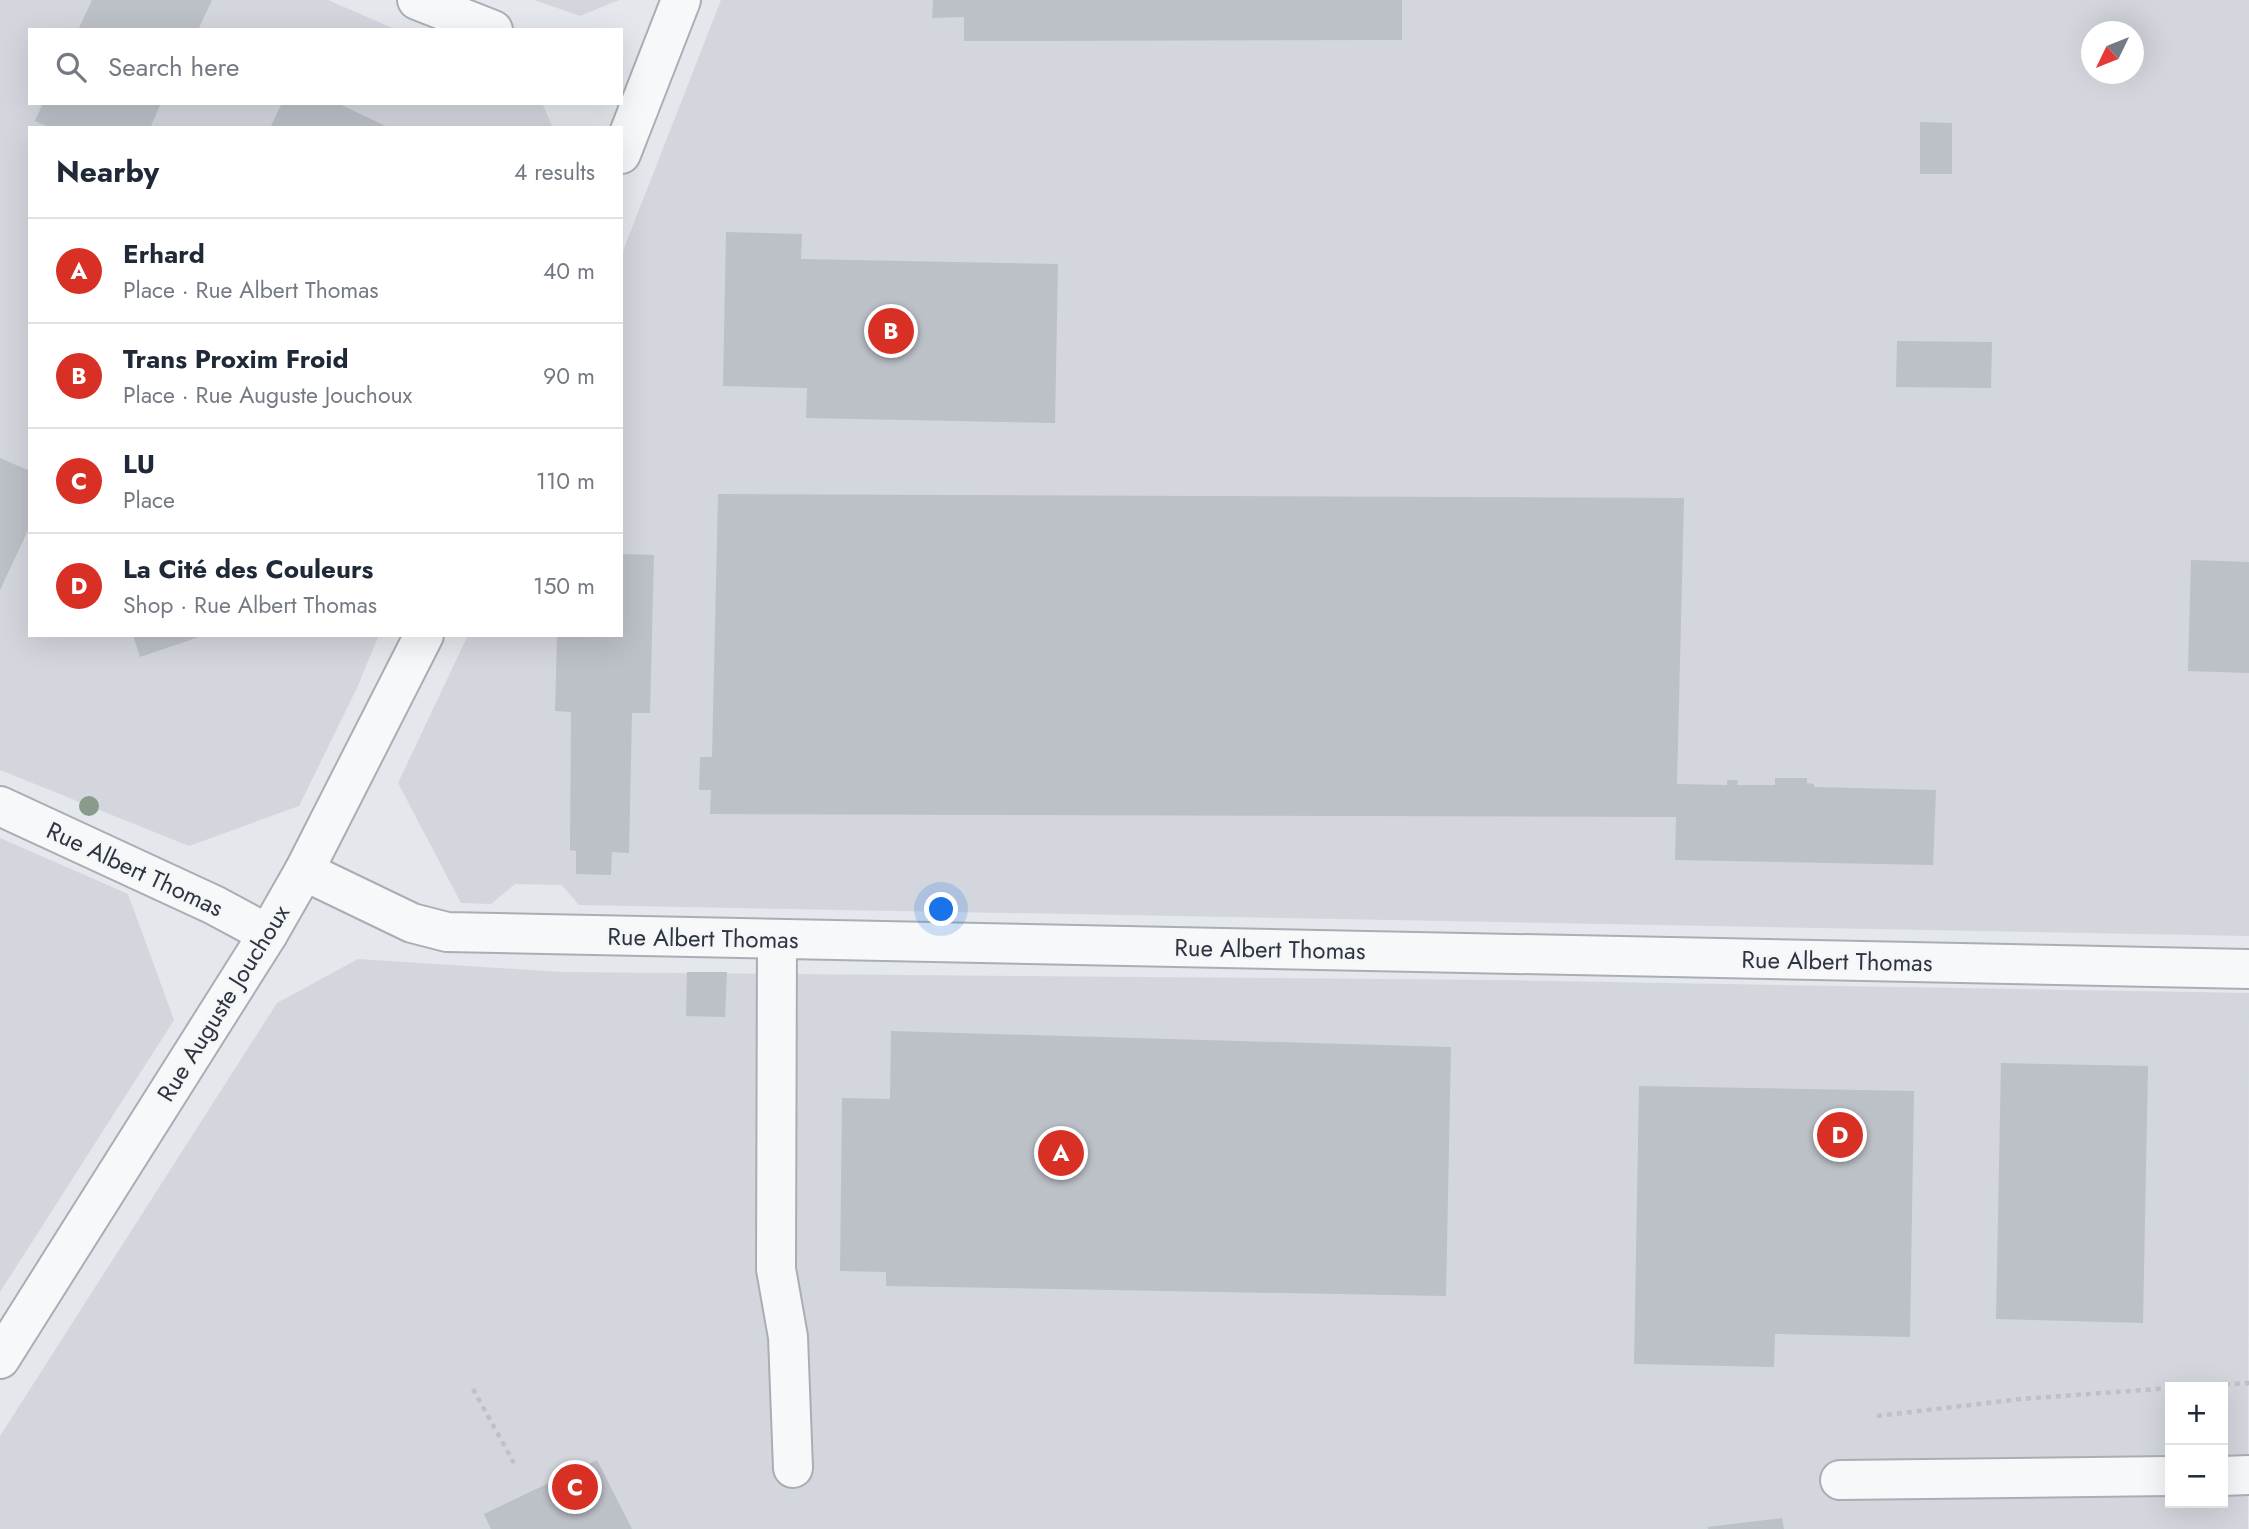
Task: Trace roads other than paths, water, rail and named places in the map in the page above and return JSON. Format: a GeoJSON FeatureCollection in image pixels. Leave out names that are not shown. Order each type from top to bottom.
{"type":"FeatureCollection","features":[{"type":"Feature","properties":{"kind":"street"},"geometry":{"type":"LineString","coordinates":[[417,0],[488,28]]}},
{"type":"Feature","properties":{"kind":"street"},"geometry":{"type":"LineString","coordinates":[[623,143],[634,85],[681,0]]}},
{"type":"Feature","properties":{"kind":"street","name":"Rue Auguste Jouchoux"},"geometry":{"type":"LineString","coordinates":[[0,1359],[268,934],[304,871],[423,637]]}},
{"type":"Feature","properties":{"kind":"street","name":"Rue Albert Thomas"},"geometry":{"type":"LineString","coordinates":[[0,806],[214,905],[268,934]]}},
{"type":"Feature","properties":{"kind":"street","name":"Rue Albert Thomas"},"geometry":{"type":"LineString","coordinates":[[304,871],[412,923],[447,932],[2249,969]]}},
{"type":"Feature","properties":{"kind":"street"},"geometry":{"type":"LineString","coordinates":[[777,939],[776,1269],[788,1337],[793,1468]]}},
{"type":"Feature","properties":{"kind":"street"},"geometry":{"type":"LineString","coordinates":[[2228,1476],[2249,1475]]}},
{"type":"Feature","properties":{"kind":"street"},"geometry":{"type":"LineString","coordinates":[[1840,1480],[2165,1476]]}},
{"type":"Feature","properties":{"kind":"place","name":"Trans Proxim Froid"},"geometry":{"type":"Point","coordinates":[891,331]}},
{"type":"Feature","properties":{"kind":"place","name":"La Cité des Couleurs"},"geometry":{"type":"Point","coordinates":[1840,1135]}},
{"type":"Feature","properties":{"kind":"place","name":"Erhard"},"geometry":{"type":"Point","coordinates":[1061,1153]}},
{"type":"Feature","properties":{"kind":"place","name":"LU"},"geometry":{"type":"Point","coordinates":[575,1487]}}]}
